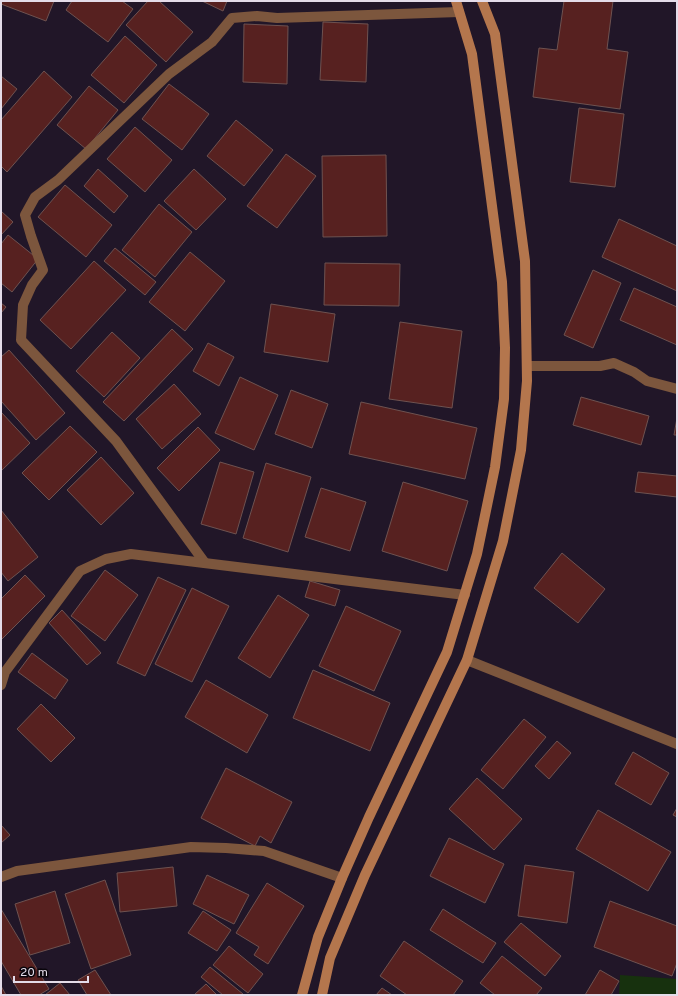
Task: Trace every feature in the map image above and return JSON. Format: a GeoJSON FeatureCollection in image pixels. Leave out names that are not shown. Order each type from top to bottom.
{"type":"FeatureCollection","features":[{"type":"Feature","properties":{"kind":"main road"},"geometry":{"type":"LineString","coordinates":[[302,995],[318,937],[342,878],[369,817],[447,652],[477,554],[495,467],[504,399],[505,348],[502,282],[472,54],[456,1]]}},
{"type":"Feature","properties":{"kind":"main road"},"geometry":{"type":"LineString","coordinates":[[322,995],[330,958],[365,875],[467,660],[503,541],[521,450],[527,381],[525,261],[495,34],[482,1]]}},
{"type":"Feature","properties":{"kind":"street"},"geometry":{"type":"LineString","coordinates":[[205,563],[116,441],[21,340],[23,304],[32,285],[43,270],[25,215],[34,197],[58,180],[169,74],[212,42],[232,18],[257,16],[277,18],[460,12]]}},
{"type":"Feature","properties":{"kind":"street"},"geometry":{"type":"LineString","coordinates":[[527,366],[600,366],[614,363],[634,372],[647,381],[677,389]]}},
{"type":"Feature","properties":{"kind":"street"},"geometry":{"type":"LineString","coordinates":[[1,685],[6,672],[80,571],[106,558],[131,554],[465,595]]}},
{"type":"Feature","properties":{"kind":"street"},"geometry":{"type":"LineString","coordinates":[[467,660],[677,744]]}},
{"type":"Feature","properties":{"kind":"street"},"geometry":{"type":"LineString","coordinates":[[1,877],[17,871],[191,847],[264,851],[342,878]]}},
{"type":"Feature","properties":{"kind":"green space"},"geometry":{"type":"Polygon","coordinates":[[[620,975],[677,979],[677,995],[619,995],[620,975]]]}},
{"type":"Feature","properties":{"kind":"building"},"geometry":{"type":"Polygon","coordinates":[[[1,1],[54,1],[46,21],[1,4],[1,1]]]}},
{"type":"Feature","properties":{"kind":"building"},"geometry":{"type":"Polygon","coordinates":[[[72,1],[122,1],[133,9],[108,42],[66,10],[72,1]]]}},
{"type":"Feature","properties":{"kind":"building"},"geometry":{"type":"Polygon","coordinates":[[[148,1],[159,1],[193,32],[166,62],[126,25],[148,1]]]}},
{"type":"Feature","properties":{"kind":"building"},"geometry":{"type":"Polygon","coordinates":[[[202,1],[227,1],[223,11],[202,1]]]}},
{"type":"Feature","properties":{"kind":"building"},"geometry":{"type":"Polygon","coordinates":[[[564,1],[613,1],[607,49],[628,52],[620,109],[533,97],[539,48],[557,50],[564,1]]]}},
{"type":"Feature","properties":{"kind":"building"},"geometry":{"type":"Polygon","coordinates":[[[323,22],[368,24],[366,82],[320,80],[323,22]]]}},
{"type":"Feature","properties":{"kind":"building"},"geometry":{"type":"Polygon","coordinates":[[[244,24],[288,26],[287,84],[243,82],[244,24]]]}},
{"type":"Feature","properties":{"kind":"building"},"geometry":{"type":"Polygon","coordinates":[[[125,36],[157,65],[124,103],[91,75],[125,36]]]}},
{"type":"Feature","properties":{"kind":"building"},"geometry":{"type":"Polygon","coordinates":[[[44,71],[72,97],[7,172],[1,166],[1,120],[44,71]]]}},
{"type":"Feature","properties":{"kind":"building"},"geometry":{"type":"Polygon","coordinates":[[[1,76],[17,89],[1,109],[1,76]]]}},
{"type":"Feature","properties":{"kind":"building"},"geometry":{"type":"Polygon","coordinates":[[[169,84],[209,114],[182,150],[142,119],[169,84]]]}},
{"type":"Feature","properties":{"kind":"building"},"geometry":{"type":"Polygon","coordinates":[[[89,86],[118,110],[86,149],[57,125],[89,86]]]}},
{"type":"Feature","properties":{"kind":"building"},"geometry":{"type":"Polygon","coordinates":[[[579,108],[624,114],[615,187],[570,182],[579,108]]]}},
{"type":"Feature","properties":{"kind":"building"},"geometry":{"type":"Polygon","coordinates":[[[236,120],[273,150],[244,186],[207,156],[236,120]]]}},
{"type":"Feature","properties":{"kind":"building"},"geometry":{"type":"Polygon","coordinates":[[[135,127],[172,160],[145,192],[107,159],[135,127]]]}},
{"type":"Feature","properties":{"kind":"building"},"geometry":{"type":"Polygon","coordinates":[[[286,154],[316,176],[277,228],[247,206],[286,154]]]}},
{"type":"Feature","properties":{"kind":"building"},"geometry":{"type":"Polygon","coordinates":[[[386,155],[387,236],[323,237],[322,156],[386,155]]]}},
{"type":"Feature","properties":{"kind":"building"},"geometry":{"type":"Polygon","coordinates":[[[98,169],[128,196],[114,213],[84,186],[98,169]]]}},
{"type":"Feature","properties":{"kind":"building"},"geometry":{"type":"Polygon","coordinates":[[[194,169],[226,199],[196,230],[164,201],[194,169]]]}},
{"type":"Feature","properties":{"kind":"building"},"geometry":{"type":"Polygon","coordinates":[[[65,185],[112,225],[86,257],[38,217],[65,185]]]}},
{"type":"Feature","properties":{"kind":"building"},"geometry":{"type":"Polygon","coordinates":[[[159,204],[192,232],[155,277],[122,250],[159,204]]]}},
{"type":"Feature","properties":{"kind":"building"},"geometry":{"type":"Polygon","coordinates":[[[1,211],[13,222],[1,235],[1,211]]]}},
{"type":"Feature","properties":{"kind":"building"},"geometry":{"type":"Polygon","coordinates":[[[619,219],[677,246],[677,291],[602,257],[619,219]]]}},
{"type":"Feature","properties":{"kind":"building"},"geometry":{"type":"Polygon","coordinates":[[[8,235],[38,259],[12,292],[1,283],[1,244],[8,235]]]}},
{"type":"Feature","properties":{"kind":"building"},"geometry":{"type":"Polygon","coordinates":[[[115,248],[156,282],[145,295],[104,261],[115,248]]]}},
{"type":"Feature","properties":{"kind":"building"},"geometry":{"type":"Polygon","coordinates":[[[190,252],[225,281],[185,331],[149,302],[190,252]]]}},
{"type":"Feature","properties":{"kind":"building"},"geometry":{"type":"Polygon","coordinates":[[[94,261],[126,290],[71,349],[40,320],[94,261]]]}},
{"type":"Feature","properties":{"kind":"building"},"geometry":{"type":"Polygon","coordinates":[[[325,263],[400,264],[399,306],[324,305],[325,263]]]}},
{"type":"Feature","properties":{"kind":"building"},"geometry":{"type":"Polygon","coordinates":[[[593,270],[621,283],[593,348],[564,335],[593,270]]]}},
{"type":"Feature","properties":{"kind":"building"},"geometry":{"type":"Polygon","coordinates":[[[634,288],[677,307],[677,345],[620,320],[634,288]]]}},
{"type":"Feature","properties":{"kind":"building"},"geometry":{"type":"Polygon","coordinates":[[[1,303],[6,307],[1,313],[1,303]]]}},
{"type":"Feature","properties":{"kind":"building"},"geometry":{"type":"Polygon","coordinates":[[[271,304],[335,314],[328,362],[264,352],[271,304]]]}},
{"type":"Feature","properties":{"kind":"building"},"geometry":{"type":"Polygon","coordinates":[[[400,322],[462,331],[452,408],[389,399],[400,322]]]}},
{"type":"Feature","properties":{"kind":"building"},"geometry":{"type":"Polygon","coordinates":[[[172,329],[193,349],[124,421],[103,402],[172,329]]]}},
{"type":"Feature","properties":{"kind":"building"},"geometry":{"type":"Polygon","coordinates":[[[112,332],[140,358],[104,397],[76,371],[112,332]]]}},
{"type":"Feature","properties":{"kind":"building"},"geometry":{"type":"Polygon","coordinates":[[[208,343],[234,357],[219,386],[193,371],[208,343]]]}},
{"type":"Feature","properties":{"kind":"building"},"geometry":{"type":"Polygon","coordinates":[[[9,350],[65,413],[36,440],[1,401],[1,357],[9,350]]]}},
{"type":"Feature","properties":{"kind":"building"},"geometry":{"type":"Polygon","coordinates":[[[240,377],[278,395],[254,450],[215,433],[240,377]]]}},
{"type":"Feature","properties":{"kind":"building"},"geometry":{"type":"Polygon","coordinates":[[[174,384],[201,414],[162,449],[136,419],[174,384]]]}},
{"type":"Feature","properties":{"kind":"building"},"geometry":{"type":"Polygon","coordinates":[[[291,390],[328,404],[312,448],[275,434],[291,390]]]}},
{"type":"Feature","properties":{"kind":"building"},"geometry":{"type":"Polygon","coordinates":[[[581,397],[649,416],[641,445],[573,425],[581,397]]]}},
{"type":"Feature","properties":{"kind":"building"},"geometry":{"type":"Polygon","coordinates":[[[361,402],[477,428],[465,479],[349,454],[361,402]]]}},
{"type":"Feature","properties":{"kind":"building"},"geometry":{"type":"Polygon","coordinates":[[[1,412],[30,443],[1,471],[1,412]]]}},
{"type":"Feature","properties":{"kind":"building"},"geometry":{"type":"Polygon","coordinates":[[[677,418],[677,435],[674,435],[677,418]]]}},
{"type":"Feature","properties":{"kind":"building"},"geometry":{"type":"Polygon","coordinates":[[[70,426],[97,452],[49,500],[22,473],[70,426]]]}},
{"type":"Feature","properties":{"kind":"building"},"geometry":{"type":"Polygon","coordinates":[[[198,427],[220,450],[179,491],[157,468],[198,427]]]}},
{"type":"Feature","properties":{"kind":"building"},"geometry":{"type":"Polygon","coordinates":[[[101,457],[134,493],[101,525],[67,490],[101,457]]]}},
{"type":"Feature","properties":{"kind":"building"},"geometry":{"type":"Polygon","coordinates":[[[220,462],[254,472],[236,534],[201,524],[220,462]]]}},
{"type":"Feature","properties":{"kind":"building"},"geometry":{"type":"Polygon","coordinates":[[[266,463],[311,477],[288,552],[243,538],[266,463]]]}},
{"type":"Feature","properties":{"kind":"building"},"geometry":{"type":"Polygon","coordinates":[[[638,472],[677,476],[677,497],[635,492],[638,472]]]}},
{"type":"Feature","properties":{"kind":"building"},"geometry":{"type":"Polygon","coordinates":[[[403,482],[468,501],[447,571],[382,551],[403,482]]]}},
{"type":"Feature","properties":{"kind":"building"},"geometry":{"type":"Polygon","coordinates":[[[321,488],[366,502],[350,551],[305,537],[321,488]]]}},
{"type":"Feature","properties":{"kind":"building"},"geometry":{"type":"Polygon","coordinates":[[[1,510],[38,557],[8,581],[1,572],[1,510]]]}},
{"type":"Feature","properties":{"kind":"building"},"geometry":{"type":"Polygon","coordinates":[[[562,553],[605,589],[578,623],[534,588],[562,553]]]}},
{"type":"Feature","properties":{"kind":"building"},"geometry":{"type":"Polygon","coordinates":[[[105,570],[138,595],[105,641],[71,616],[105,570]]]}},
{"type":"Feature","properties":{"kind":"building"},"geometry":{"type":"Polygon","coordinates":[[[25,575],[45,596],[1,640],[1,599],[25,575]]]}},
{"type":"Feature","properties":{"kind":"building"},"geometry":{"type":"Polygon","coordinates":[[[158,577],[186,590],[145,676],[117,663],[158,577]]]}},
{"type":"Feature","properties":{"kind":"building"},"geometry":{"type":"Polygon","coordinates":[[[310,581],[340,590],[335,606],[305,597],[310,581]]]}},
{"type":"Feature","properties":{"kind":"building"},"geometry":{"type":"Polygon","coordinates":[[[192,588],[229,606],[192,682],[155,664],[192,588]]]}},
{"type":"Feature","properties":{"kind":"building"},"geometry":{"type":"Polygon","coordinates":[[[278,595],[309,615],[270,678],[238,658],[278,595]]]}},
{"type":"Feature","properties":{"kind":"building"},"geometry":{"type":"Polygon","coordinates":[[[346,606],[401,631],[374,691],[319,666],[346,606]]]}},
{"type":"Feature","properties":{"kind":"building"},"geometry":{"type":"Polygon","coordinates":[[[62,610],[101,653],[87,665],[49,623],[62,610]]]}},
{"type":"Feature","properties":{"kind":"building"},"geometry":{"type":"Polygon","coordinates":[[[32,653],[68,680],[55,699],[18,672],[32,653]]]}},
{"type":"Feature","properties":{"kind":"building"},"geometry":{"type":"Polygon","coordinates":[[[313,670],[390,703],[370,751],[293,718],[313,670]]]}},
{"type":"Feature","properties":{"kind":"building"},"geometry":{"type":"Polygon","coordinates":[[[206,680],[268,715],[247,753],[185,717],[206,680]]]}},
{"type":"Feature","properties":{"kind":"building"},"geometry":{"type":"Polygon","coordinates":[[[41,704],[75,738],[51,762],[17,729],[41,704]]]}},
{"type":"Feature","properties":{"kind":"building"},"geometry":{"type":"Polygon","coordinates":[[[524,719],[546,737],[503,789],[481,770],[524,719]]]}},
{"type":"Feature","properties":{"kind":"building"},"geometry":{"type":"Polygon","coordinates":[[[557,741],[571,753],[549,779],[535,766],[557,741]]]}},
{"type":"Feature","properties":{"kind":"building"},"geometry":{"type":"Polygon","coordinates":[[[633,752],[669,773],[651,805],[615,784],[633,752]]]}},
{"type":"Feature","properties":{"kind":"building"},"geometry":{"type":"Polygon","coordinates":[[[226,768],[292,802],[271,843],[260,836],[255,846],[201,818],[226,768]]]}},
{"type":"Feature","properties":{"kind":"building"},"geometry":{"type":"Polygon","coordinates":[[[477,778],[522,819],[494,850],[449,809],[477,778]]]}},
{"type":"Feature","properties":{"kind":"building"},"geometry":{"type":"Polygon","coordinates":[[[677,808],[677,817],[673,815],[677,808]]]}},
{"type":"Feature","properties":{"kind":"building"},"geometry":{"type":"Polygon","coordinates":[[[598,810],[671,852],[648,891],[576,849],[598,810]]]}},
{"type":"Feature","properties":{"kind":"building"},"geometry":{"type":"Polygon","coordinates":[[[1,825],[10,835],[1,843],[1,825]]]}},
{"type":"Feature","properties":{"kind":"building"},"geometry":{"type":"Polygon","coordinates":[[[449,838],[504,864],[485,903],[430,876],[449,838]]]}},
{"type":"Feature","properties":{"kind":"building"},"geometry":{"type":"Polygon","coordinates":[[[525,865],[574,872],[567,923],[518,916],[525,865]]]}},
{"type":"Feature","properties":{"kind":"building"},"geometry":{"type":"Polygon","coordinates":[[[173,867],[177,906],[120,912],[117,873],[173,867]]]}},
{"type":"Feature","properties":{"kind":"building"},"geometry":{"type":"Polygon","coordinates":[[[207,875],[249,895],[234,924],[193,904],[207,875]]]}},
{"type":"Feature","properties":{"kind":"building"},"geometry":{"type":"Polygon","coordinates":[[[105,880],[131,955],[91,969],[65,894],[105,880]]]}},
{"type":"Feature","properties":{"kind":"building"},"geometry":{"type":"Polygon","coordinates":[[[267,883],[304,906],[268,964],[254,955],[259,947],[236,933],[267,883]]]}},
{"type":"Feature","properties":{"kind":"building"},"geometry":{"type":"Polygon","coordinates":[[[55,891],[70,943],[30,955],[15,904],[55,891]]]}},
{"type":"Feature","properties":{"kind":"building"},"geometry":{"type":"Polygon","coordinates":[[[610,901],[677,926],[677,963],[672,976],[594,947],[610,901]]]}},
{"type":"Feature","properties":{"kind":"building"},"geometry":{"type":"Polygon","coordinates":[[[1,909],[49,989],[39,995],[21,995],[1,961],[1,909]]]}},
{"type":"Feature","properties":{"kind":"building"},"geometry":{"type":"Polygon","coordinates":[[[443,909],[496,943],[483,963],[430,930],[443,909]]]}},
{"type":"Feature","properties":{"kind":"building"},"geometry":{"type":"Polygon","coordinates":[[[203,911],[231,930],[217,951],[188,933],[203,911]]]}},
{"type":"Feature","properties":{"kind":"building"},"geometry":{"type":"Polygon","coordinates":[[[521,923],[561,956],[545,976],[504,942],[521,923]]]}},
{"type":"Feature","properties":{"kind":"building"},"geometry":{"type":"Polygon","coordinates":[[[404,941],[463,981],[453,995],[407,995],[380,976],[404,941]]]}},
{"type":"Feature","properties":{"kind":"building"},"geometry":{"type":"Polygon","coordinates":[[[229,946],[263,974],[248,993],[213,965],[229,946]]]}},
{"type":"Feature","properties":{"kind":"building"},"geometry":{"type":"Polygon","coordinates":[[[502,956],[542,988],[536,995],[495,995],[480,983],[502,956]]]}},
{"type":"Feature","properties":{"kind":"building"},"geometry":{"type":"Polygon","coordinates":[[[210,967],[243,995],[223,995],[201,977],[210,967]]]}},
{"type":"Feature","properties":{"kind":"building"},"geometry":{"type":"Polygon","coordinates":[[[95,970],[111,995],[87,995],[78,980],[95,970]]]}},
{"type":"Feature","properties":{"kind":"building"},"geometry":{"type":"Polygon","coordinates":[[[600,970],[619,981],[611,995],[585,995],[600,970]]]}},
{"type":"Feature","properties":{"kind":"building"},"geometry":{"type":"Polygon","coordinates":[[[60,983],[70,995],[45,995],[60,983]]]}},
{"type":"Feature","properties":{"kind":"building"},"geometry":{"type":"Polygon","coordinates":[[[206,984],[217,995],[194,995],[206,984]]]}},
{"type":"Feature","properties":{"kind":"building"},"geometry":{"type":"Polygon","coordinates":[[[1,986],[6,995],[1,995],[1,986]]]}},
{"type":"Feature","properties":{"kind":"building"},"geometry":{"type":"Polygon","coordinates":[[[382,988],[392,995],[376,995],[382,988]]]}}]}
